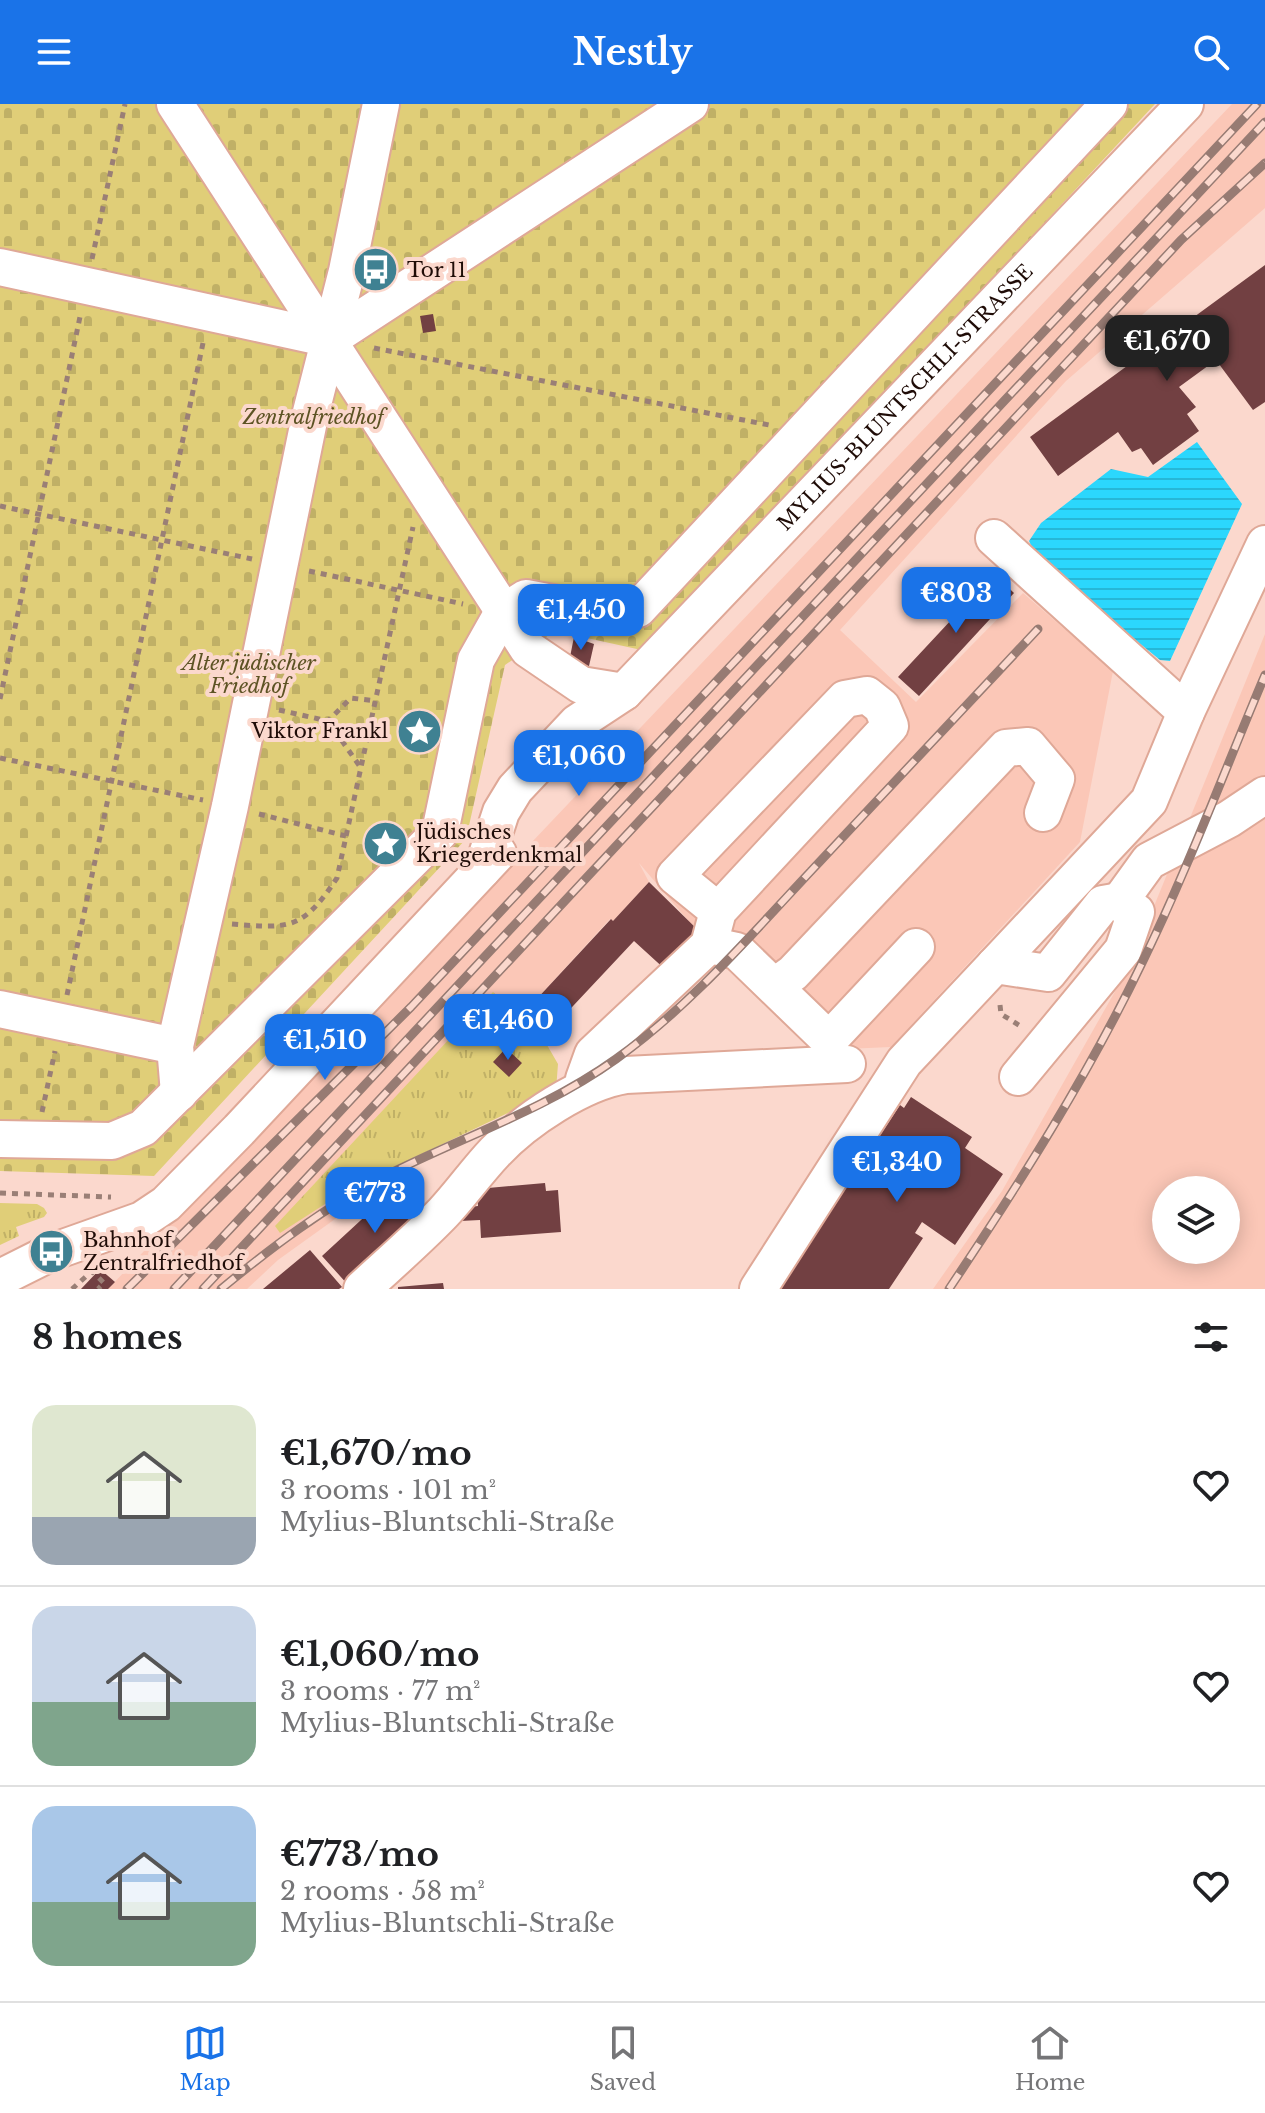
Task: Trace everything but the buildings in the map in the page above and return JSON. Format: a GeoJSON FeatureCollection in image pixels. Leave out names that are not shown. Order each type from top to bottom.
{"type":"FeatureCollection","features":[{"type":"Feature","properties":{"kind":"street"},"geometry":{"type":"LineString","coordinates":[[175,104],[528,649],[581,685],[624,692]]}},
{"type":"Feature","properties":{"kind":"street"},"geometry":{"type":"LineString","coordinates":[[179,1093],[175,1046],[230,806],[310,416],[347,271],[381,104]]}},
{"type":"Feature","properties":{"kind":"street"},"geometry":{"type":"LineString","coordinates":[[0,267],[330,339],[690,104]]}},
{"type":"Feature","properties":{"kind":"street"},"geometry":{"type":"LineString","coordinates":[[0,1139],[112,1141],[143,1128],[440,832],[476,660],[503,612],[526,598],[605,613],[638,609],[1109,104]]}},
{"type":"Feature","properties":{"kind":"street","name":"MYLIUS-BLUNTSCHLI-STRASSE"},"geometry":{"type":"LineString","coordinates":[[0,1278],[52,1252],[142,1220],[179,1192],[482,870],[501,812],[515,789],[577,723],[624,692],[1185,104]]}},
{"type":"Feature","properties":{"kind":"street"},"geometry":{"type":"LineString","coordinates":[[347,271],[388,301]]}},
{"type":"Feature","properties":{"kind":"street"},"geometry":{"type":"LineString","coordinates":[[994,538],[1186,712]]}},
{"type":"Feature","properties":{"kind":"street"},"geometry":{"type":"LineString","coordinates":[[758,1289],[904,1062],[1149,801],[1186,712],[1265,544]]}},
{"type":"Feature","properties":{"kind":"street"},"geometry":{"type":"LineString","coordinates":[[588,1086],[584,1079],[593,1054],[709,945],[718,911],[890,726],[882,707],[867,695],[845,699],[675,876],[718,911]]}},
{"type":"Feature","properties":{"kind":"street"},"geometry":{"type":"LineString","coordinates":[[775,986],[793,973],[1006,748],[1028,746],[1056,779],[1043,813]]}},
{"type":"Feature","properties":{"kind":"street"},"geometry":{"type":"LineString","coordinates":[[995,965],[1048,973],[1103,904],[1120,901],[1149,861],[1229,819],[1265,795]]}},
{"type":"Feature","properties":{"kind":"street"},"geometry":{"type":"LineString","coordinates":[[1018,1077],[1123,950],[1136,912],[1120,901]]}},
{"type":"Feature","properties":{"kind":"street"},"geometry":{"type":"LineString","coordinates":[[709,945],[737,951],[829,1040],[916,947]]}},
{"type":"Feature","properties":{"kind":"street"},"geometry":{"type":"LineString","coordinates":[[0,1009],[175,1046]]}},
{"type":"Feature","properties":{"kind":"street"},"geometry":{"type":"LineString","coordinates":[[362,1289],[440,1216],[507,1140],[525,1125],[588,1086],[626,1075],[847,1064]]}},
{"type":"Feature","properties":{"kind":"street","name":"MYLIUS-BLUNTSCHLI-STRASSE"},"geometry":{"type":"LineString","coordinates":[[0,1260],[52,1252]]}},
{"type":"Feature","properties":{"kind":"path"},"geometry":{"type":"LineString","coordinates":[[0,699],[125,104]]}},
{"type":"Feature","properties":{"kind":"path"},"geometry":{"type":"LineString","coordinates":[[36,1140],[210,312]]}},
{"type":"Feature","properties":{"kind":"path"},"geometry":{"type":"LineString","coordinates":[[330,339],[803,432]]}},
{"type":"Feature","properties":{"kind":"path"},"geometry":{"type":"LineString","coordinates":[[204,922],[283,927],[305,917],[319,905],[337,878],[411,527],[438,510]]}},
{"type":"Feature","properties":{"kind":"path"},"geometry":{"type":"LineString","coordinates":[[328,721],[351,698],[376,701]]}},
{"type":"Feature","properties":{"kind":"path"},"geometry":{"type":"LineString","coordinates":[[251,704],[328,721],[361,768]]}},
{"type":"Feature","properties":{"kind":"path"},"geometry":{"type":"LineString","coordinates":[[0,758],[230,806],[347,836]]}},
{"type":"Feature","properties":{"kind":"path"},"geometry":{"type":"LineString","coordinates":[[0,1193],[118,1197]]}},
{"type":"Feature","properties":{"kind":"path"},"geometry":{"type":"LineString","coordinates":[[72,1289],[92,1271]]}},
{"type":"Feature","properties":{"kind":"shaded area"},"geometry":{"type":"Polygon","coordinates":[[[1232,104],[1265,104],[1265,208],[1066,381],[840,630],[916,702],[1023,593],[1113,671],[1080,842],[891,1047],[823,1050],[709,945],[639,863],[649,882],[613,921],[610,919],[520,1017],[493,993],[280,1232],[350,1188],[400,1163],[408,1177],[356,1204],[278,1260],[247,1289],[108,1289],[1232,104]]]}},
{"type":"Feature","properties":{"kind":"shaded area"},"geometry":{"type":"Polygon","coordinates":[[[1265,634],[1265,1289],[933,1289],[1002,1191],[1130,965],[1265,634]]]}},
{"type":"Feature","properties":{"kind":"green space","name":"Zentralfriedhof"},"geometry":{"type":"Polygon","coordinates":[[[0,104],[1155,104],[646,651],[555,631],[505,665],[466,839],[154,1176],[0,1171],[0,104]]]}},
{"type":"Feature","properties":{"kind":"green space"},"geometry":{"type":"Polygon","coordinates":[[[493,992],[543,1038],[558,1064],[556,1090],[350,1188],[280,1233],[275,1226],[493,992]]]}},
{"type":"Feature","properties":{"kind":"green space"},"geometry":{"type":"Polygon","coordinates":[[[0,1203],[37,1204],[47,1213],[44,1217],[16,1227],[19,1236],[0,1245],[0,1203]]]}},
{"type":"Feature","properties":{"kind":"water"},"geometry":{"type":"Polygon","coordinates":[[[1197,442],[1242,504],[1170,661],[1160,660],[1039,561],[1029,541],[1041,523],[1111,469],[1148,477],[1197,442]]]}},
{"type":"Feature","properties":{"kind":"railway"},"geometry":{"type":"LineString","coordinates":[[127,1289],[411,1007],[1257,104]]}},
{"type":"Feature","properties":{"kind":"railway"},"geometry":{"type":"LineString","coordinates":[[174,1289],[1265,122]]}},
{"type":"Feature","properties":{"kind":"railway"},"geometry":{"type":"LineString","coordinates":[[203,1289],[1181,240],[1265,163]]}},
{"type":"Feature","properties":{"kind":"railway"},"geometry":{"type":"LineString","coordinates":[[221,1289],[279,1243],[341,1201],[385,1176],[561,1093],[616,1059],[669,1017],[742,946],[1038,629]]}},
{"type":"Feature","properties":{"kind":"railway"},"geometry":{"type":"LineString","coordinates":[[949,1289],[1051,1130],[1120,1007],[1174,894],[1265,675]]}},
{"type":"Feature","properties":{"kind":"place","name":"Tor 11"},"geometry":{"type":"Point","coordinates":[376,270]}},
{"type":"Feature","properties":{"kind":"place","name":"Viktor Frankl"},"geometry":{"type":"Point","coordinates":[419,731]}},
{"type":"Feature","properties":{"kind":"place","name":"Jüdisches Kriegerdenkmal"},"geometry":{"type":"Point","coordinates":[385,843]}},
{"type":"Feature","properties":{"kind":"place","name":"Bahnhof Zentralfriedhof"},"geometry":{"type":"Point","coordinates":[52,1252]}},
{"type":"Feature","properties":{"kind":"park label","name":"Alter jüdischer Friedhof"},"geometry":{"type":"Point","coordinates":[249,674]}}]}
